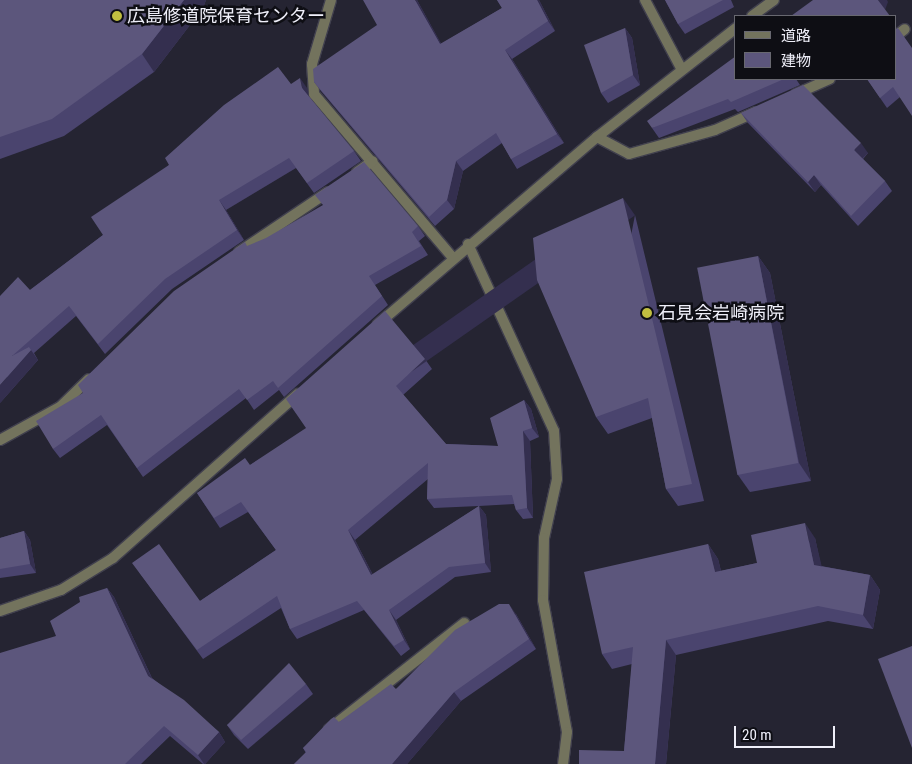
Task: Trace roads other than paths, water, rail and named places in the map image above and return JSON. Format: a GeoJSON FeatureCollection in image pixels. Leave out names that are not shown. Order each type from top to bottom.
{"type":"FeatureCollection","features":[{"type":"Feature","properties":{"kind":"street"},"geometry":{"type":"LineString","coordinates":[[331,0],[312,64],[314,94],[453,258]]}},
{"type":"Feature","properties":{"kind":"street"},"geometry":{"type":"LineString","coordinates":[[645,0],[681,68]]}},
{"type":"Feature","properties":{"kind":"street"},"geometry":{"type":"LineString","coordinates":[[753,15],[774,0]]}},
{"type":"Feature","properties":{"kind":"street"},"geometry":{"type":"LineString","coordinates":[[371,330],[468,244],[681,68],[734,29]]}},
{"type":"Feature","properties":{"kind":"street"},"geometry":{"type":"LineString","coordinates":[[897,35],[905,29]]}},
{"type":"Feature","properties":{"kind":"street"},"geometry":{"type":"LineString","coordinates":[[786,98],[828,80]]}},
{"type":"Feature","properties":{"kind":"street"},"geometry":{"type":"LineString","coordinates":[[598,137],[629,154],[715,130],[768,106]]}},
{"type":"Feature","properties":{"kind":"street"},"geometry":{"type":"LineString","coordinates":[[225,262],[372,161]]}},
{"type":"Feature","properties":{"kind":"street"},"geometry":{"type":"LineString","coordinates":[[468,244],[554,431],[557,479],[544,538],[544,600],[567,732],[563,764]]}},
{"type":"Feature","properties":{"kind":"street"},"geometry":{"type":"LineString","coordinates":[[0,440],[60,407],[101,368]]}},
{"type":"Feature","properties":{"kind":"street"},"geometry":{"type":"LineString","coordinates":[[0,612],[61,590],[113,558],[305,388]]}},
{"type":"Feature","properties":{"kind":"street"},"geometry":{"type":"LineString","coordinates":[[321,737],[464,623]]}},
{"type":"Feature","properties":{"kind":"place","name":"広島修道院保育センター"},"geometry":{"type":"Point","coordinates":[117,16]}},
{"type":"Feature","properties":{"kind":"place","name":"石見会岩崎病院"},"geometry":{"type":"Point","coordinates":[647,313]}}]}
